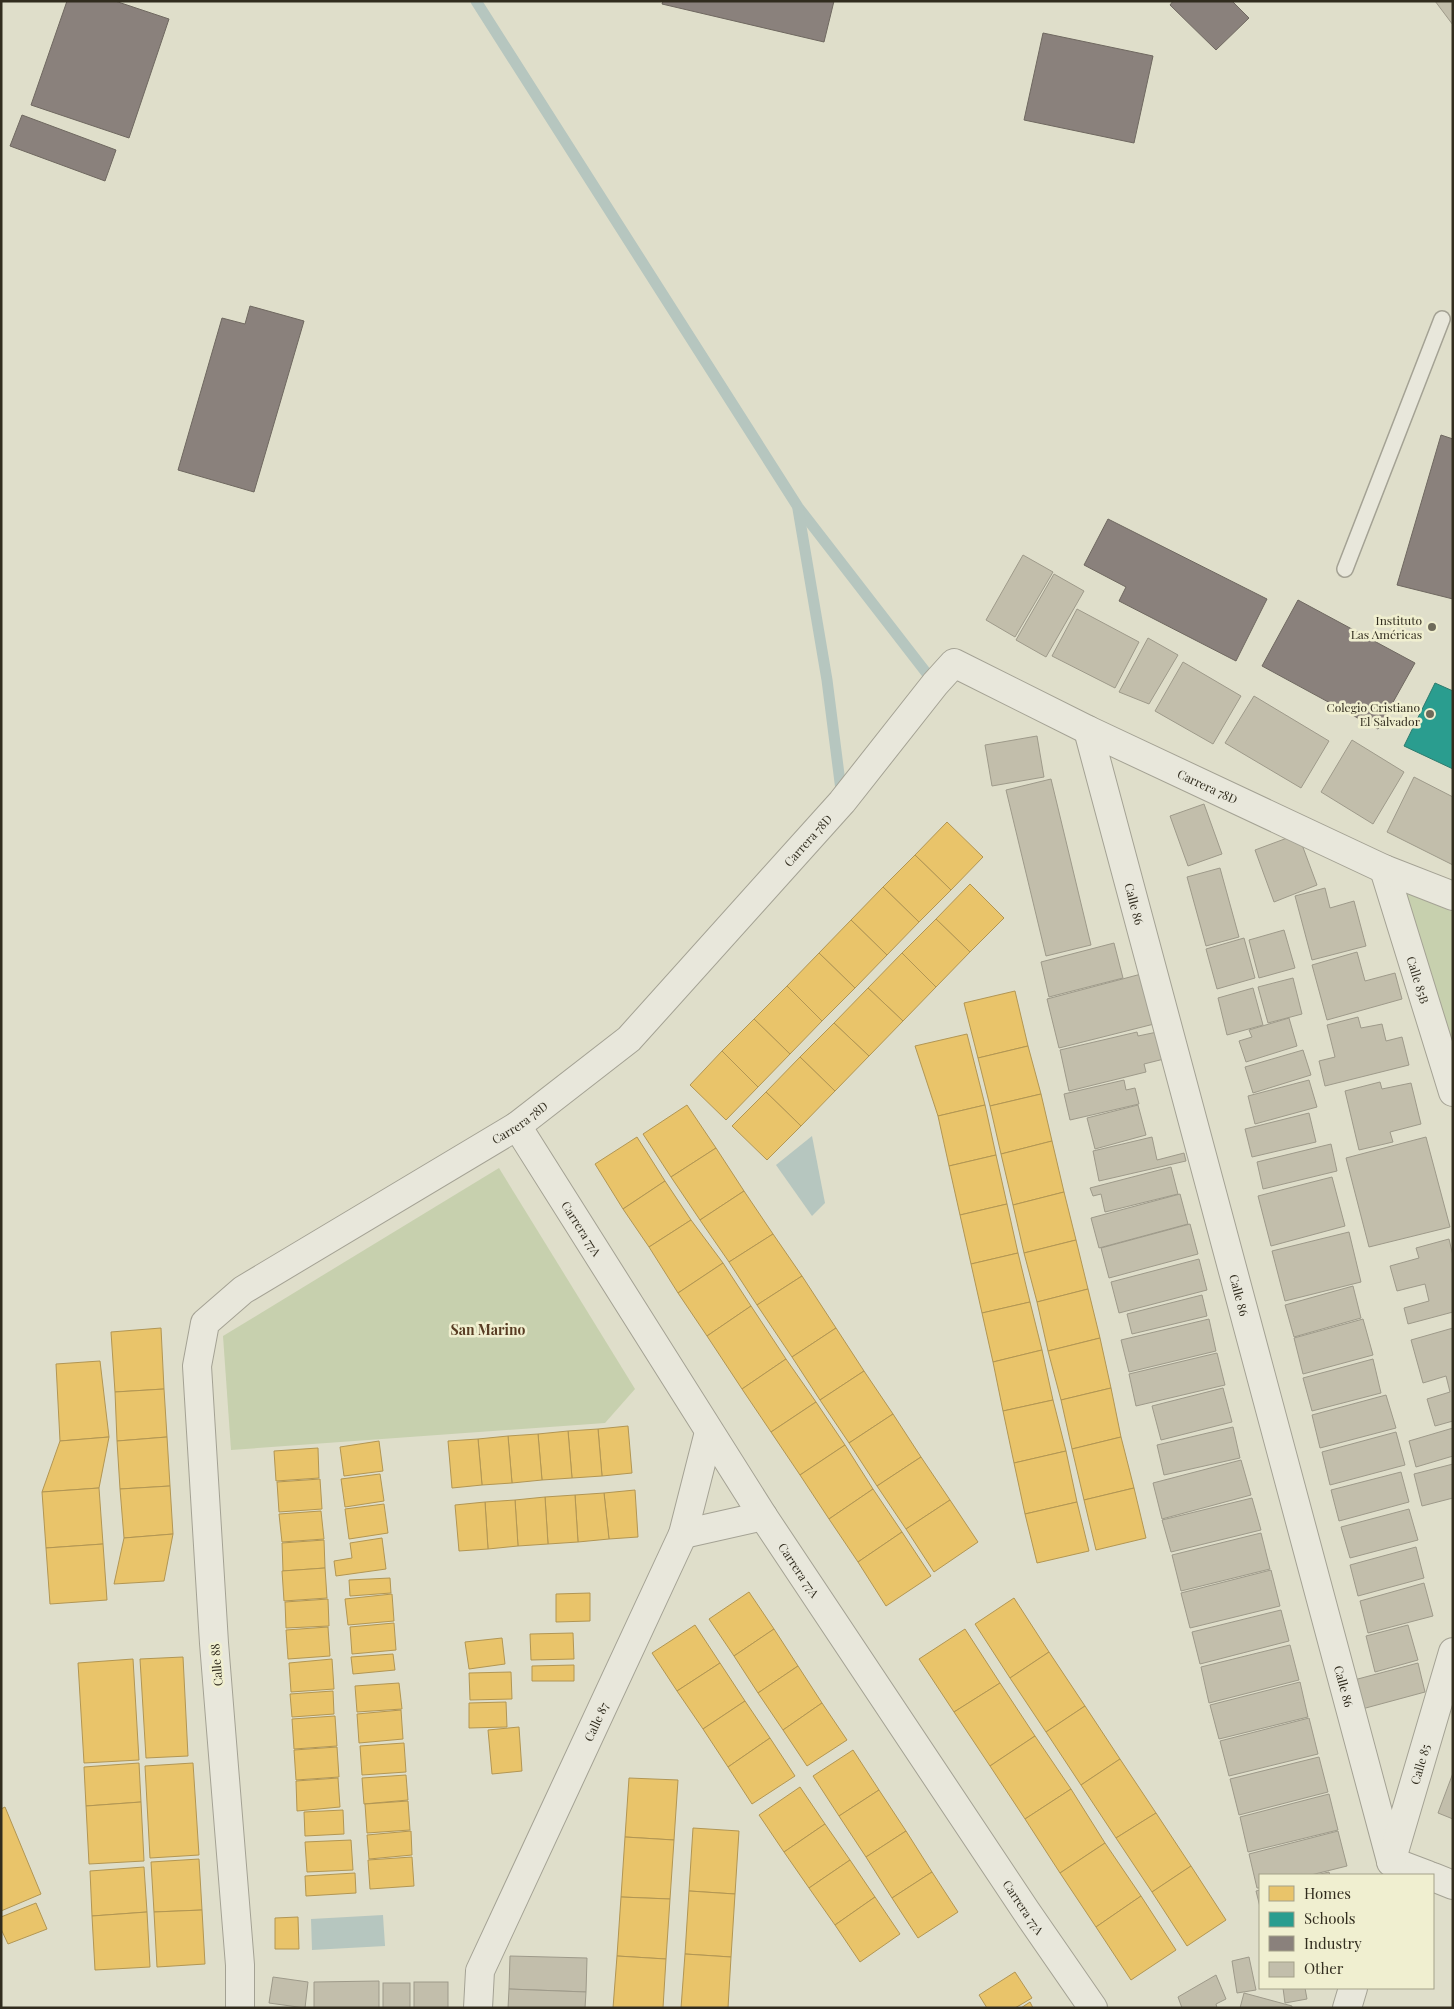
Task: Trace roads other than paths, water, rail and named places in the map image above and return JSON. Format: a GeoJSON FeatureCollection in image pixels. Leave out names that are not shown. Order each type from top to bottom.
{"type":"FeatureCollection","features":[{"type":"Feature","properties":{"kind":"street","name":"Carrera 78D"},"geometry":{"type":"LineString","coordinates":[[204,1323],[243,1290],[517,1126],[629,1039],[842,802],[935,684],[954,663],[1088,730],[1384,869],[1453,896]]}},
{"type":"Feature","properties":{"kind":"street","name":"Calle 86"},"geometry":{"type":"LineString","coordinates":[[1088,730],[1389,1868]]}},
{"type":"Feature","properties":{"kind":"street","name":"Calle 85B"},"geometry":{"type":"LineString","coordinates":[[1384,869],[1453,1092]]}},
{"type":"Feature","properties":{"kind":"street","name":"Carrera 77A"},"geometry":{"type":"LineString","coordinates":[[517,1126],[708,1432],[1015,1895],[1093,2008]]}},
{"type":"Feature","properties":{"kind":"street","name":"Calle 88"},"geometry":{"type":"LineString","coordinates":[[204,1323],[197,1366],[214,1644],[240,1965],[240,2008]]}},
{"type":"Feature","properties":{"kind":"street","name":"Calle 87"},"geometry":{"type":"LineString","coordinates":[[478,2008],[480,1970],[683,1534],[708,1432]]}},
{"type":"Feature","properties":{"kind":"street"},"geometry":{"type":"LineString","coordinates":[[683,1534],[763,1516]]}},
{"type":"Feature","properties":{"kind":"street","name":"Calle 85"},"geometry":{"type":"LineString","coordinates":[[1389,1868],[1453,1652]]}},
{"type":"Feature","properties":{"kind":"street"},"geometry":{"type":"LineString","coordinates":[[1389,1868],[1422,1874]]}},
{"type":"Feature","properties":{"kind":"street"},"geometry":{"type":"LineString","coordinates":[[1434,1877],[1453,1885]]}},
{"type":"Feature","properties":{"kind":"street"},"geometry":{"type":"LineString","coordinates":[[1347,2008],[1353,1989]]}},
{"type":"Feature","properties":{"kind":"lane"},"geometry":{"type":"LineString","coordinates":[[1344,569],[1442,319]]}},
{"type":"Feature","properties":{"kind":"waterway"},"geometry":{"type":"LineString","coordinates":[[476,1],[798,507],[935,684]]}},
{"type":"Feature","properties":{"kind":"waterway"},"geometry":{"type":"LineString","coordinates":[[798,509],[827,680],[842,798]]}},
{"type":"Feature","properties":{"kind":"place","name":"Instituto Las Américas"},"geometry":{"type":"Point","coordinates":[1432,627]}},
{"type":"Feature","properties":{"kind":"place","name":"Colegio Cristiano El Salvador"},"geometry":{"type":"Point","coordinates":[1430,714]}},
{"type":"Feature","properties":{"kind":"district","name":"San Marino"},"geometry":{"type":"Point","coordinates":[488,1329]}}]}
